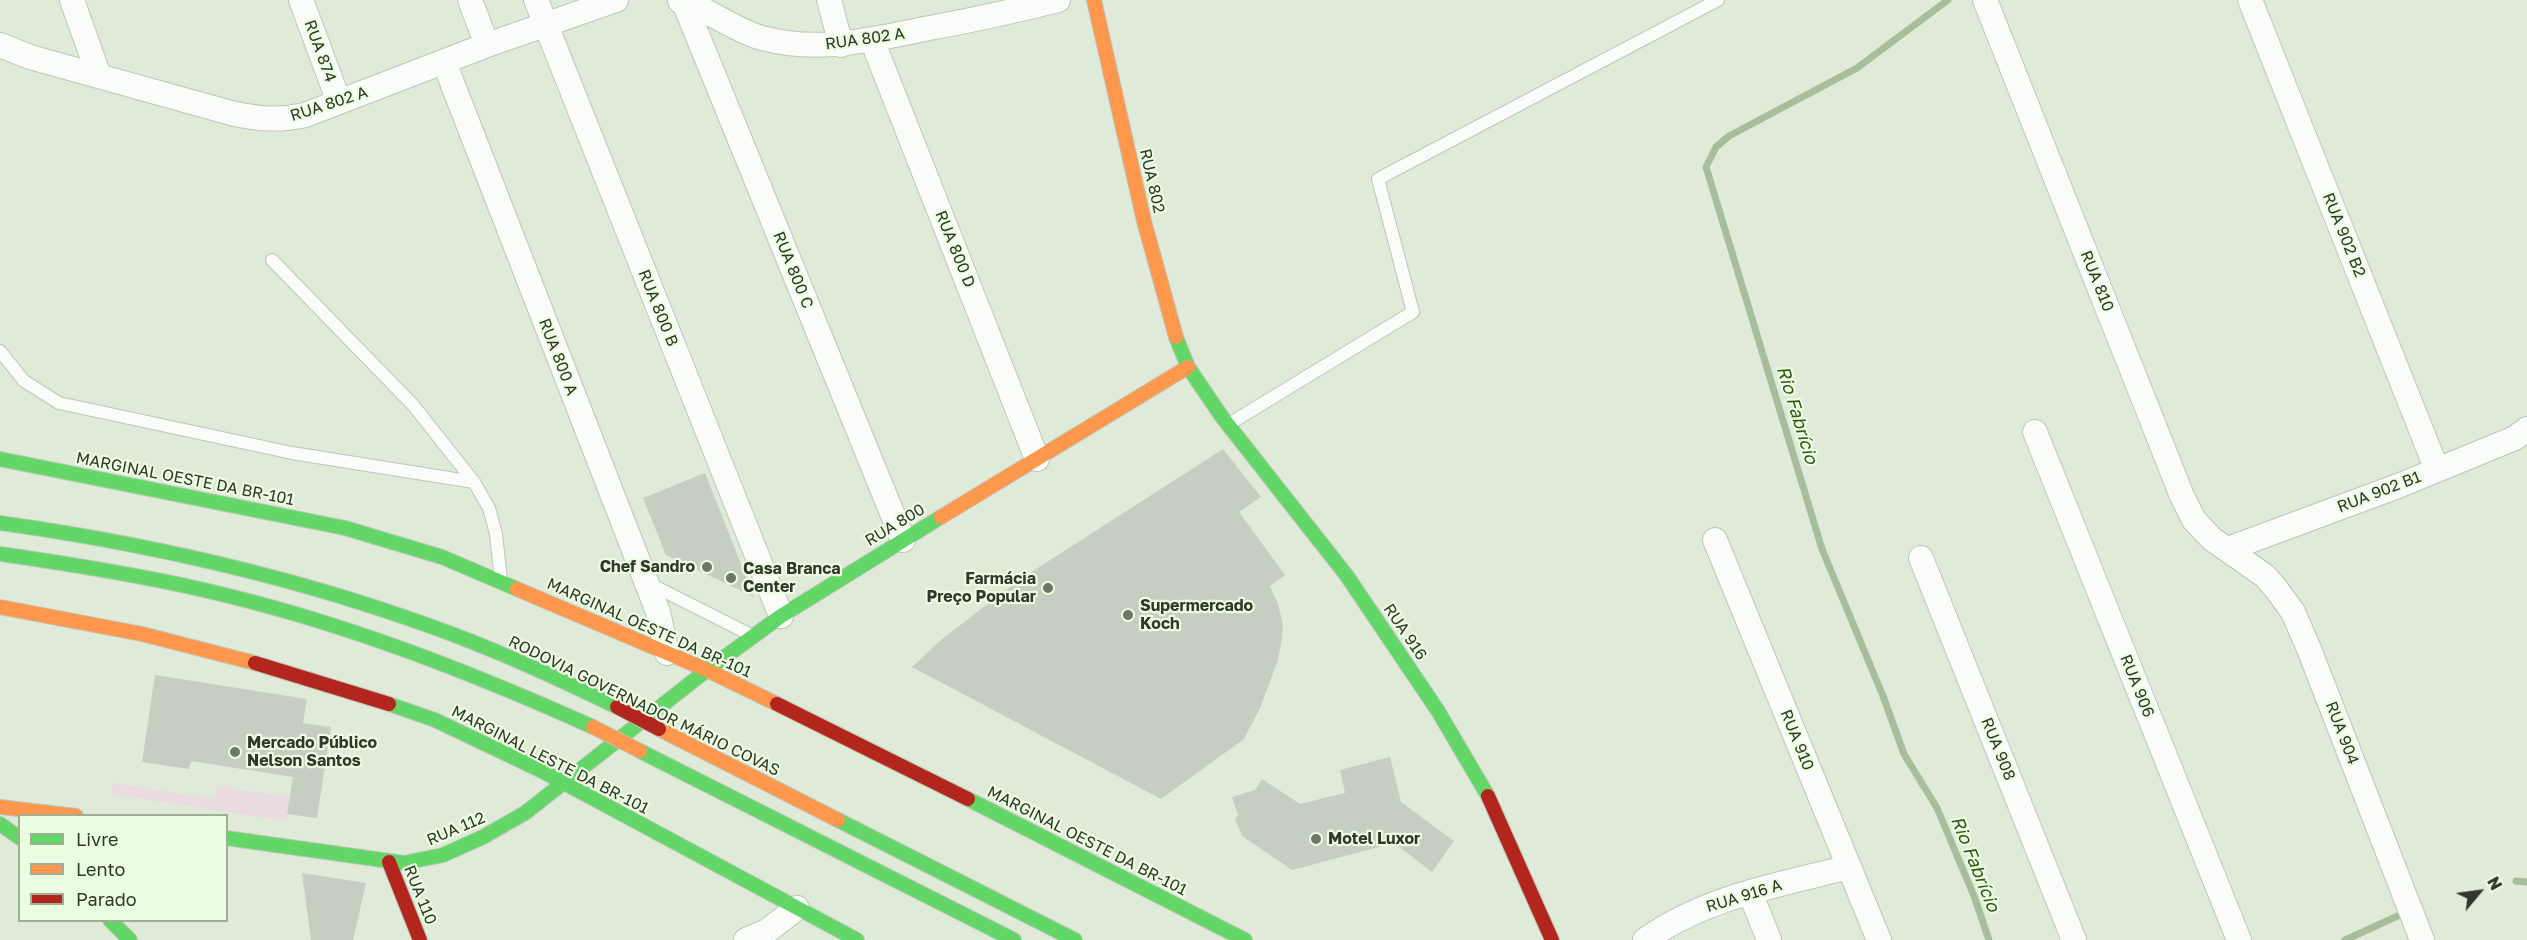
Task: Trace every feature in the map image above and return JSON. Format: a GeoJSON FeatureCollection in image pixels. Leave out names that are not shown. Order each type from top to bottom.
{"type":"FeatureCollection","features":[{"type":"Feature","properties":{"kind":"main road","name":"RUA 802"},"geometry":{"type":"LineString","coordinates":[[1094,0],[1149,240],[1178,344],[1188,367]]}},
{"type":"Feature","properties":{"kind":"main road","name":"RUA 916"},"geometry":{"type":"LineString","coordinates":[[1188,367],[1228,425],[1347,576],[1458,742],[1496,811],[1552,940]]}},
{"type":"Feature","properties":{"kind":"main road","name":"RUA 800"},"geometry":{"type":"LineString","coordinates":[[632,730],[707,670],[781,616],[1188,367]]}},
{"type":"Feature","properties":{"kind":"main road","name":"MARGINAL OESTE DA BR-101"},"geometry":{"type":"LineString","coordinates":[[0,459],[345,528],[442,557],[501,581],[668,661],[707,670],[1245,940]]}},
{"type":"Feature","properties":{"kind":"main road","name":"RODOVIA GOVERNADOR MÁRIO COVAS"},"geometry":{"type":"LineString","coordinates":[[0,523],[71,533],[205,559],[342,597],[461,637],[535,668],[617,707],[1075,940]]}},
{"type":"Feature","properties":{"kind":"main road"},"geometry":{"type":"LineString","coordinates":[[0,554],[92,567],[164,581],[306,617],[365,635],[471,673],[593,727],[1014,940]]}},
{"type":"Feature","properties":{"kind":"main road","name":"MARGINAL LESTE DA BR-101"},"geometry":{"type":"LineString","coordinates":[[0,607],[142,634],[228,655],[331,684],[435,720],[482,740],[857,940]]}},
{"type":"Feature","properties":{"kind":"main road"},"geometry":{"type":"LineString","coordinates":[[750,654],[754,636]]}},
{"type":"Feature","properties":{"kind":"main road"},"geometry":{"type":"LineString","coordinates":[[720,693],[750,691],[749,673]]}},
{"type":"Feature","properties":{"kind":"main road"},"geometry":{"type":"LineString","coordinates":[[663,705],[669,686]]}},
{"type":"Feature","properties":{"kind":"main road"},"geometry":{"type":"LineString","coordinates":[[663,705],[701,695]]}},
{"type":"Feature","properties":{"kind":"main road","name":"RUA 112"},"geometry":{"type":"LineString","coordinates":[[228,838],[389,862],[418,861],[464,846],[525,813],[566,784],[632,730]]}},
{"type":"Feature","properties":{"kind":"main road"},"geometry":{"type":"LineString","coordinates":[[0,807],[59,814]]}},
{"type":"Feature","properties":{"kind":"main road"},"geometry":{"type":"LineString","coordinates":[[0,824],[18,837]]}},
{"type":"Feature","properties":{"kind":"main road","name":"RUA 110"},"geometry":{"type":"LineString","coordinates":[[389,862],[420,940]]}},
{"type":"Feature","properties":{"kind":"main road"},"geometry":{"type":"LineString","coordinates":[[111,922],[130,940]]}},
{"type":"Feature","properties":{"kind":"street"},"geometry":{"type":"LineString","coordinates":[[72,0],[99,76]]}},
{"type":"Feature","properties":{"kind":"street","name":"RUA 874"},"geometry":{"type":"LineString","coordinates":[[301,0],[339,102]]}},
{"type":"Feature","properties":{"kind":"street"},"geometry":{"type":"LineString","coordinates":[[470,0],[487,45]]}},
{"type":"Feature","properties":{"kind":"street","name":"RUA 800 B"},"geometry":{"type":"LineString","coordinates":[[536,0],[781,616]]}},
{"type":"Feature","properties":{"kind":"street","name":"RUA 802 A"},"geometry":{"type":"LineString","coordinates":[[0,45],[30,57],[231,113],[265,120],[305,115],[487,45],[616,0]]}},
{"type":"Feature","properties":{"kind":"street"},"geometry":{"type":"LineString","coordinates":[[829,0],[841,45]]}},
{"type":"Feature","properties":{"kind":"street","name":"RUA 802 A"},"geometry":{"type":"LineString","coordinates":[[682,1],[738,30],[762,38],[814,46],[872,40],[988,8],[1058,0]]}},
{"type":"Feature","properties":{"kind":"street","name":"RUA 810"},"geometry":{"type":"LineString","coordinates":[[1985,0],[2182,496],[2194,520],[2212,539],[2228,549]]}},
{"type":"Feature","properties":{"kind":"street","name":"RUA 902 B2"},"geometry":{"type":"LineString","coordinates":[[2250,0],[2437,470]]}},
{"type":"Feature","properties":{"kind":"street","name":"RUA 800 C"},"geometry":{"type":"LineString","coordinates":[[682,1],[903,540]]}},
{"type":"Feature","properties":{"kind":"street","name":"RUA 800 D"},"geometry":{"type":"LineString","coordinates":[[872,40],[1037,459]]}},
{"type":"Feature","properties":{"kind":"street","name":"RUA 800 A"},"geometry":{"type":"LineString","coordinates":[[444,62],[658,612],[668,661]]}},
{"type":"Feature","properties":{"kind":"street","name":"RUA 902 B1"},"geometry":{"type":"LineString","coordinates":[[2228,549],[2437,470],[2515,438],[2527,429]]}},
{"type":"Feature","properties":{"kind":"street","name":"RUA 906"},"geometry":{"type":"LineString","coordinates":[[2035,432],[2239,940]]}},
{"type":"Feature","properties":{"kind":"street","name":"RUA 910"},"geometry":{"type":"LineString","coordinates":[[1714,540],[1879,940]]}},
{"type":"Feature","properties":{"kind":"street","name":"RUA 904"},"geometry":{"type":"LineString","coordinates":[[2228,549],[2265,576],[2293,612],[2422,940]]}},
{"type":"Feature","properties":{"kind":"street","name":"RUA 908"},"geometry":{"type":"LineString","coordinates":[[1921,558],[2074,940]]}},
{"type":"Feature","properties":{"kind":"street","name":"RUA 916 A"},"geometry":{"type":"LineString","coordinates":[[1645,940],[1679,918],[1704,907],[1750,892],[1849,867]]}},
{"type":"Feature","properties":{"kind":"street"},"geometry":{"type":"LineString","coordinates":[[1750,892],[1769,940]]}},
{"type":"Feature","properties":{"kind":"street"},"geometry":{"type":"LineString","coordinates":[[746,940],[767,932],[797,908]]}},
{"type":"Feature","properties":{"kind":"lane"},"geometry":{"type":"LineString","coordinates":[[1228,425],[1413,312],[1378,179],[1718,0]]}},
{"type":"Feature","properties":{"kind":"lane"},"geometry":{"type":"LineString","coordinates":[[272,260],[412,405],[474,482],[491,517],[496,534],[501,581]]}},
{"type":"Feature","properties":{"kind":"lane"},"geometry":{"type":"LineString","coordinates":[[0,351],[24,381],[58,403],[292,453],[474,482]]}},
{"type":"Feature","properties":{"kind":"lane"},"geometry":{"type":"LineString","coordinates":[[645,582],[754,636]]}},
{"type":"Feature","properties":{"kind":"shaded area"},"geometry":{"type":"Polygon","coordinates":[[[113,783],[215,799],[217,786],[290,797],[286,821],[111,794],[113,783]]]}},
{"type":"Feature","properties":{"kind":"building","name":"Supermercado Koch"},"geometry":{"type":"Polygon","coordinates":[[[1223,449],[1261,497],[1239,512],[1285,575],[1270,586],[1278,604],[1283,625],[1282,640],[1277,663],[1260,708],[1244,739],[1161,799],[912,667],[942,639],[1019,580],[1223,449]]]}},
{"type":"Feature","properties":{"kind":"building"},"geometry":{"type":"Polygon","coordinates":[[[705,473],[754,597],[666,555],[643,498],[705,473]]]}},
{"type":"Feature","properties":{"kind":"building","name":"Mercado Público Nelson Santos"},"geometry":{"type":"Polygon","coordinates":[[[155,675],[307,699],[303,723],[331,727],[317,818],[287,814],[293,777],[191,761],[189,769],[142,762],[155,675]]]}},
{"type":"Feature","properties":{"kind":"building"},"geometry":{"type":"Polygon","coordinates":[[[1390,757],[1401,802],[1454,841],[1432,872],[1394,843],[1292,870],[1242,836],[1235,819],[1238,815],[1232,797],[1255,790],[1262,779],[1300,804],[1345,793],[1340,770],[1390,757]]]}},
{"type":"Feature","properties":{"kind":"building"},"geometry":{"type":"Polygon","coordinates":[[[302,873],[366,883],[353,940],[311,940],[302,873]]]}},
{"type":"Feature","properties":{"kind":"waterway","name":"Rio Fabrício"},"geometry":{"type":"LineString","coordinates":[[1948,0],[1857,68],[1729,136],[1716,147],[1706,167],[1822,549],[1883,696],[1904,754],[1937,808],[1974,896],[1989,940]]}},
{"type":"Feature","properties":{"kind":"waterway"},"geometry":{"type":"LineString","coordinates":[[2516,881],[2527,882]]}},
{"type":"Feature","properties":{"kind":"waterway"},"geometry":{"type":"LineString","coordinates":[[2345,940],[2400,915]]}},
{"type":"Feature","properties":{"kind":"traffic: fast"},"geometry":{"type":"LineString","coordinates":[[1176,337],[1188,367],[1222,417],[1347,576],[1438,711],[1488,796]]}},
{"type":"Feature","properties":{"kind":"traffic: fast"},"geometry":{"type":"LineString","coordinates":[[0,459],[345,528],[442,557],[517,589]]}},
{"type":"Feature","properties":{"kind":"traffic: fast"},"geometry":{"type":"LineString","coordinates":[[228,838],[404,863],[443,855],[483,837],[525,813],[707,670],[781,616],[941,517]]}},
{"type":"Feature","properties":{"kind":"traffic: fast"},"geometry":{"type":"LineString","coordinates":[[0,523],[123,543],[183,556],[244,570],[363,603],[480,645],[617,707]]}},
{"type":"Feature","properties":{"kind":"traffic: fast"},"geometry":{"type":"LineString","coordinates":[[0,554],[143,577],[276,608],[414,653],[593,727]]}},
{"type":"Feature","properties":{"kind":"traffic: fast"},"geometry":{"type":"LineString","coordinates":[[389,704],[435,720],[542,771],[857,940]]}},
{"type":"Feature","properties":{"kind":"traffic: fast"},"geometry":{"type":"LineString","coordinates":[[640,751],[1014,940]]}},
{"type":"Feature","properties":{"kind":"traffic: fast"},"geometry":{"type":"LineString","coordinates":[[968,799],[1245,940]]}},
{"type":"Feature","properties":{"kind":"traffic: fast"},"geometry":{"type":"LineString","coordinates":[[838,820],[1075,940]]}},
{"type":"Feature","properties":{"kind":"traffic: fast"},"geometry":{"type":"LineString","coordinates":[[0,824],[18,837]]}},
{"type":"Feature","properties":{"kind":"traffic: fast"},"geometry":{"type":"LineString","coordinates":[[112,922],[130,940]]}},
{"type":"Feature","properties":{"kind":"traffic: slow"},"geometry":{"type":"LineString","coordinates":[[1094,0],[1144,221],[1176,337]]}},
{"type":"Feature","properties":{"kind":"traffic: slow"},"geometry":{"type":"LineString","coordinates":[[941,517],[1188,367]]}},
{"type":"Feature","properties":{"kind":"traffic: slow"},"geometry":{"type":"LineString","coordinates":[[517,589],[707,670],[777,704]]}},
{"type":"Feature","properties":{"kind":"traffic: slow"},"geometry":{"type":"LineString","coordinates":[[0,607],[142,634],[255,663]]}},
{"type":"Feature","properties":{"kind":"traffic: slow"},"geometry":{"type":"LineString","coordinates":[[593,727],[640,751]]}},
{"type":"Feature","properties":{"kind":"traffic: slow"},"geometry":{"type":"LineString","coordinates":[[659,729],[838,820]]}},
{"type":"Feature","properties":{"kind":"traffic: slow"},"geometry":{"type":"LineString","coordinates":[[0,807],[59,814]]}},
{"type":"Feature","properties":{"kind":"traffic: jam"},"geometry":{"type":"LineString","coordinates":[[255,663],[389,704]]}},
{"type":"Feature","properties":{"kind":"traffic: jam"},"geometry":{"type":"LineString","coordinates":[[777,704],[968,799]]}},
{"type":"Feature","properties":{"kind":"traffic: jam"},"geometry":{"type":"LineString","coordinates":[[617,707],[659,729]]}},
{"type":"Feature","properties":{"kind":"traffic: jam"},"geometry":{"type":"LineString","coordinates":[[1488,796],[1552,940]]}},
{"type":"Feature","properties":{"kind":"traffic: jam"},"geometry":{"type":"LineString","coordinates":[[389,862],[420,940]]}},
{"type":"Feature","properties":{"kind":"place","name":"Chef Sandro"},"geometry":{"type":"Point","coordinates":[707,567]}},
{"type":"Feature","properties":{"kind":"place","name":"Casa Branca Center"},"geometry":{"type":"Point","coordinates":[731,578]}},
{"type":"Feature","properties":{"kind":"place","name":"Farmácia Preço Popular"},"geometry":{"type":"Point","coordinates":[1048,588]}},
{"type":"Feature","properties":{"kind":"place","name":"Supermercado Koch"},"geometry":{"type":"Point","coordinates":[1128,615]}},
{"type":"Feature","properties":{"kind":"place","name":"Mercado Público Nelson Santos"},"geometry":{"type":"Point","coordinates":[235,752]}},
{"type":"Feature","properties":{"kind":"place","name":"Motel Luxor"},"geometry":{"type":"Point","coordinates":[1316,839]}}]}
